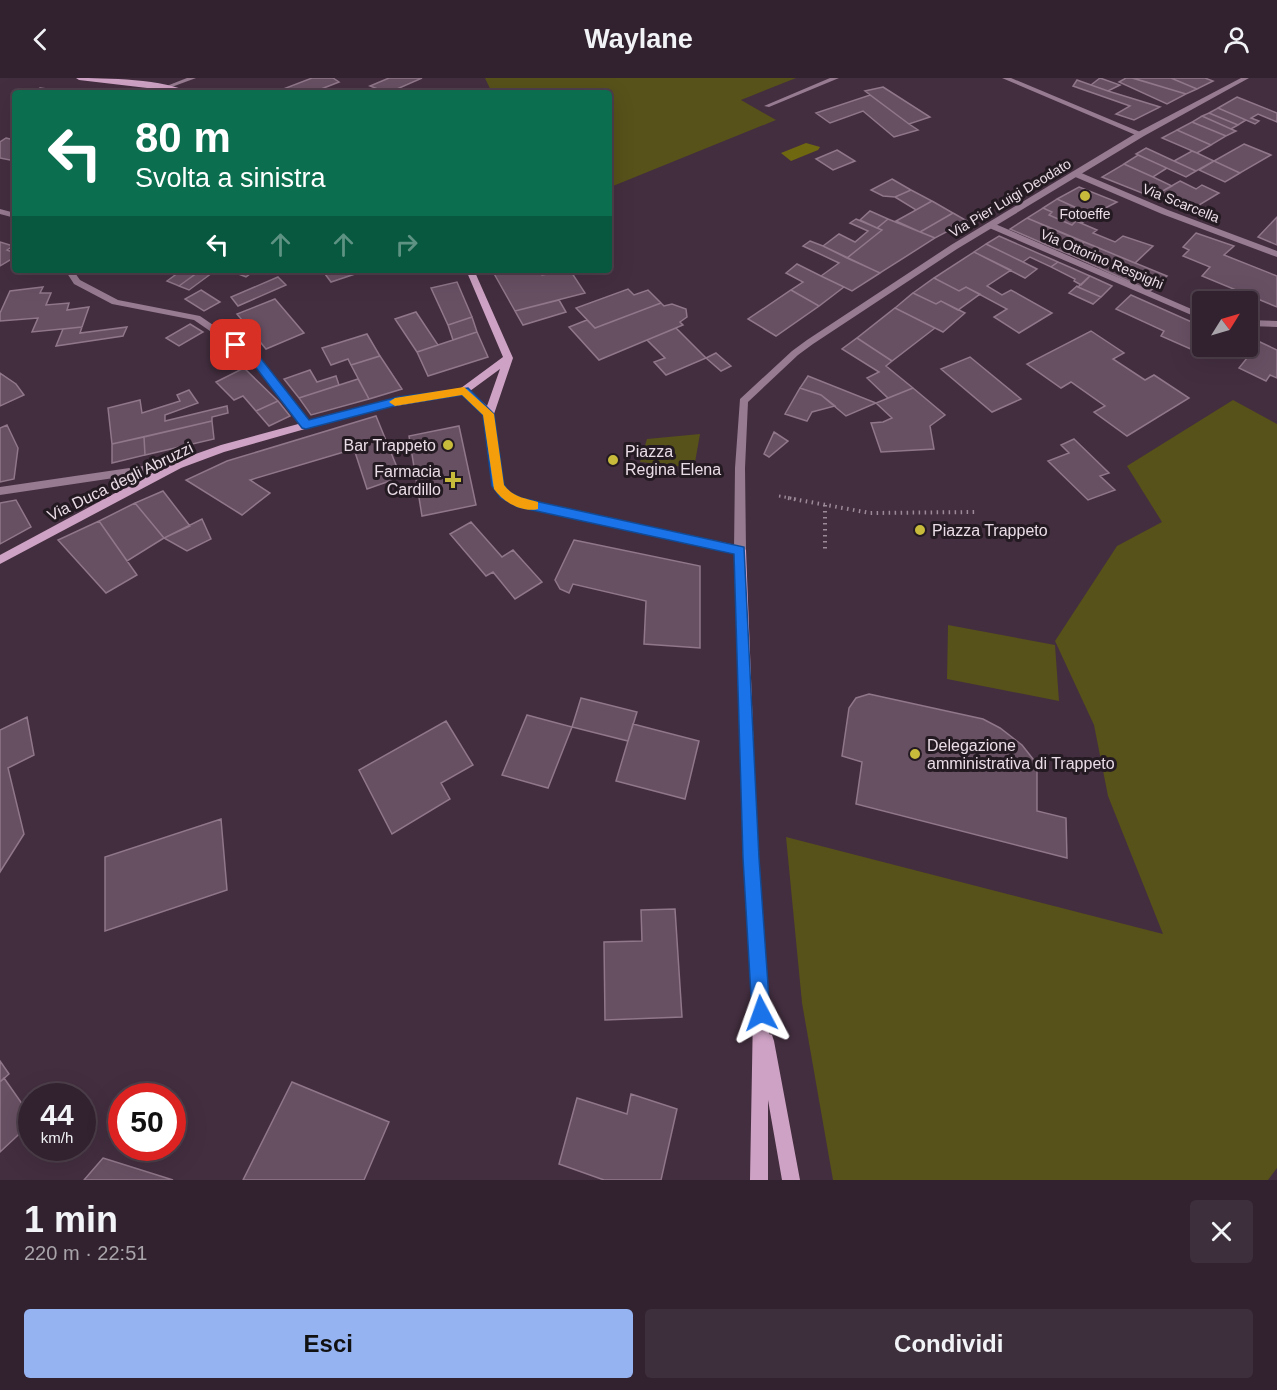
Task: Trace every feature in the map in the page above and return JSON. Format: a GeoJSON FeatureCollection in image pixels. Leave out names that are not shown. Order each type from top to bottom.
{"type":"FeatureCollection","features":[{"type":"Feature","properties":{"kind":"main road"},"geometry":{"type":"LineString","coordinates":[[79,78],[177,90]]}},
{"type":"Feature","properties":{"kind":"main road"},"geometry":{"type":"LineString","coordinates":[[471,273],[508,358],[489,414],[498,486],[505,495],[518,502],[740,550],[751,858],[761,1013],[759,1180]]}},
{"type":"Feature","properties":{"kind":"main road"},"geometry":{"type":"LineString","coordinates":[[489,414],[464,391],[508,358]]}},
{"type":"Feature","properties":{"kind":"main road","name":"Via Duca degli Abruzzi"},"geometry":{"type":"LineString","coordinates":[[0,560],[177,465],[221,449],[398,401],[464,391]]}},
{"type":"Feature","properties":{"kind":"main road"},"geometry":{"type":"LineString","coordinates":[[761,1013],[791,1180]]}},
{"type":"Feature","properties":{"kind":"street"},"geometry":{"type":"LineString","coordinates":[[167,87],[194,78]]}},
{"type":"Feature","properties":{"kind":"street"},"geometry":{"type":"LineString","coordinates":[[767,106],[836,78]]}},
{"type":"Feature","properties":{"kind":"street"},"geometry":{"type":"LineString","coordinates":[[1005,78],[1141,134]]}},
{"type":"Feature","properties":{"kind":"street","name":"Via Pier Luigi Deodato"},"geometry":{"type":"LineString","coordinates":[[740,550],[740,468],[744,401],[795,353],[990,225],[1141,134],[1246,78]]}},
{"type":"Feature","properties":{"kind":"street","name":"Via Scarcella"},"geometry":{"type":"LineString","coordinates":[[1077,174],[1165,212],[1277,254]]}},
{"type":"Feature","properties":{"kind":"street","name":"Via Ottorino Respighi"},"geometry":{"type":"LineString","coordinates":[[990,225],[1192,312]]}},
{"type":"Feature","properties":{"kind":"street"},"geometry":{"type":"LineString","coordinates":[[71,273],[77,282],[115,302],[197,318],[255,358],[306,425]]}},
{"type":"Feature","properties":{"kind":"street"},"geometry":{"type":"LineString","coordinates":[[1258,323],[1277,324]]}},
{"type":"Feature","properties":{"kind":"street"},"geometry":{"type":"LineString","coordinates":[[0,491],[177,465]]}},
{"type":"Feature","properties":{"kind":"path"},"geometry":{"type":"LineString","coordinates":[[779,496],[870,513],[976,512]]}},
{"type":"Feature","properties":{"kind":"path"},"geometry":{"type":"LineString","coordinates":[[825,505],[825,552]]}},
{"type":"Feature","properties":{"kind":"shaded area"},"geometry":{"type":"Polygon","coordinates":[[[485,78],[796,78],[741,100],[776,120],[613,186],[612,90],[491,90],[485,78]]]}},
{"type":"Feature","properties":{"kind":"shaded area"},"geometry":{"type":"Polygon","coordinates":[[[806,143],[820,147],[818,150],[791,161],[781,153],[806,143]]]}},
{"type":"Feature","properties":{"kind":"shaded area"},"geometry":{"type":"Polygon","coordinates":[[[1233,400],[1277,424],[1277,1168],[1268,1180],[833,1180],[802,1003],[786,837],[1163,934],[1108,796],[1094,725],[1055,641],[1117,546],[1162,522],[1127,466],[1233,400]]]}},
{"type":"Feature","properties":{"kind":"shaded area"},"geometry":{"type":"Polygon","coordinates":[[[700,434],[694,468],[640,462],[647,439],[700,434]]]}},
{"type":"Feature","properties":{"kind":"shaded area"},"geometry":{"type":"Polygon","coordinates":[[[948,625],[1055,645],[1059,701],[947,679],[948,625]]]}},
{"type":"Feature","properties":{"kind":"building"},"geometry":{"type":"Polygon","coordinates":[[[312,78],[333,78],[339,82],[319,90],[281,90],[312,78]]]}},
{"type":"Feature","properties":{"kind":"building"},"geometry":{"type":"Polygon","coordinates":[[[389,78],[422,78],[395,90],[380,90],[370,86],[389,78]]]}},
{"type":"Feature","properties":{"kind":"building"},"geometry":{"type":"Polygon","coordinates":[[[1100,78],[1120,85],[1108,91],[1091,85],[1100,78]]]}},
{"type":"Feature","properties":{"kind":"building"},"geometry":{"type":"Polygon","coordinates":[[[1126,78],[1186,94],[1167,104],[1119,82],[1126,78]]]}},
{"type":"Feature","properties":{"kind":"building"},"geometry":{"type":"Polygon","coordinates":[[[1133,78],[1171,78],[1197,89],[1186,94],[1133,78]]]}},
{"type":"Feature","properties":{"kind":"building"},"geometry":{"type":"Polygon","coordinates":[[[1171,78],[1205,78],[1213,81],[1197,89],[1171,78]]]}},
{"type":"Feature","properties":{"kind":"building"},"geometry":{"type":"Polygon","coordinates":[[[1077,80],[1160,107],[1134,120],[1116,114],[1130,106],[1073,86],[1077,80]]]}},
{"type":"Feature","properties":{"kind":"building"},"geometry":{"type":"Polygon","coordinates":[[[883,87],[930,117],[909,124],[865,91],[883,87]]]}},
{"type":"Feature","properties":{"kind":"building"},"geometry":{"type":"Polygon","coordinates":[[[870,95],[918,130],[894,137],[863,111],[830,123],[816,113],[870,95]]]}},
{"type":"Feature","properties":{"kind":"building"},"geometry":{"type":"Polygon","coordinates":[[[1237,97],[1277,113],[1277,122],[1258,114],[1251,118],[1259,121],[1255,124],[1218,108],[1237,97]]]}},
{"type":"Feature","properties":{"kind":"building"},"geometry":{"type":"Polygon","coordinates":[[[1218,108],[1246,120],[1238,125],[1209,113],[1218,108]]]}},
{"type":"Feature","properties":{"kind":"building"},"geometry":{"type":"Polygon","coordinates":[[[1209,113],[1238,125],[1231,129],[1202,116],[1209,113]]]}},
{"type":"Feature","properties":{"kind":"building"},"geometry":{"type":"Polygon","coordinates":[[[1202,116],[1236,131],[1226,136],[1192,122],[1202,116]]]}},
{"type":"Feature","properties":{"kind":"building"},"geometry":{"type":"Polygon","coordinates":[[[1192,122],[1226,136],[1211,145],[1177,130],[1192,122]]]}},
{"type":"Feature","properties":{"kind":"building"},"geometry":{"type":"Polygon","coordinates":[[[1177,130],[1211,145],[1197,153],[1162,138],[1177,130]]]}},
{"type":"Feature","properties":{"kind":"building"},"geometry":{"type":"Polygon","coordinates":[[[6,138],[12,139],[12,159],[0,158],[0,142],[6,138]]]}},
{"type":"Feature","properties":{"kind":"building"},"geometry":{"type":"Polygon","coordinates":[[[1244,144],[1271,155],[1240,173],[1214,161],[1244,144]]]}},
{"type":"Feature","properties":{"kind":"building"},"geometry":{"type":"Polygon","coordinates":[[[1146,148],[1196,171],[1186,177],[1136,154],[1146,148]]]}},
{"type":"Feature","properties":{"kind":"building"},"geometry":{"type":"Polygon","coordinates":[[[837,150],[855,161],[833,170],[816,159],[837,150]]]}},
{"type":"Feature","properties":{"kind":"building"},"geometry":{"type":"Polygon","coordinates":[[[1192,151],[1214,161],[1196,171],[1174,161],[1192,151]]]}},
{"type":"Feature","properties":{"kind":"building"},"geometry":{"type":"Polygon","coordinates":[[[1138,155],[1167,168],[1153,177],[1124,164],[1138,155]]]}},
{"type":"Feature","properties":{"kind":"building"},"geometry":{"type":"Polygon","coordinates":[[[1214,161],[1240,173],[1225,182],[1199,170],[1214,161]]]}},
{"type":"Feature","properties":{"kind":"building"},"geometry":{"type":"Polygon","coordinates":[[[1124,164],[1172,186],[1152,197],[1102,177],[1124,164]]]}},
{"type":"Feature","properties":{"kind":"building"},"geometry":{"type":"Polygon","coordinates":[[[892,179],[911,190],[895,197],[883,196],[871,190],[892,179]]]}},
{"type":"Feature","properties":{"kind":"building"},"geometry":{"type":"Polygon","coordinates":[[[1180,181],[1196,189],[1202,185],[1219,193],[1191,210],[1174,202],[1169,204],[1152,197],[1180,181]]]}},
{"type":"Feature","properties":{"kind":"building"},"geometry":{"type":"Polygon","coordinates":[[[1079,187],[1117,202],[1092,215],[1057,199],[1079,187]]]}},
{"type":"Feature","properties":{"kind":"building"},"geometry":{"type":"Polygon","coordinates":[[[911,190],[932,201],[916,210],[895,197],[911,190]]]}},
{"type":"Feature","properties":{"kind":"building"},"geometry":{"type":"Polygon","coordinates":[[[1057,199],[1092,215],[1082,223],[1076,221],[1072,225],[1049,215],[1052,212],[1043,208],[1057,199]]]}},
{"type":"Feature","properties":{"kind":"building"},"geometry":{"type":"Polygon","coordinates":[[[932,201],[953,213],[920,232],[896,221],[932,201]]]}},
{"type":"Feature","properties":{"kind":"building"},"geometry":{"type":"Polygon","coordinates":[[[1043,208],[1052,212],[1049,215],[1072,225],[1076,221],[1097,230],[1093,233],[1115,242],[1123,236],[1153,246],[1135,263],[1027,218],[1043,208]]]}},
{"type":"Feature","properties":{"kind":"building"},"geometry":{"type":"Polygon","coordinates":[[[870,211],[888,219],[877,228],[860,220],[870,211]]]}},
{"type":"Feature","properties":{"kind":"building"},"geometry":{"type":"Polygon","coordinates":[[[953,213],[967,221],[935,238],[920,232],[953,213]]]}},
{"type":"Feature","properties":{"kind":"building"},"geometry":{"type":"Polygon","coordinates":[[[1277,217],[1277,245],[1258,237],[1277,217]]]}},
{"type":"Feature","properties":{"kind":"building"},"geometry":{"type":"Polygon","coordinates":[[[1027,218],[1069,236],[1056,249],[1010,229],[1027,218]]]}},
{"type":"Feature","properties":{"kind":"building"},"geometry":{"type":"Polygon","coordinates":[[[856,219],[882,230],[847,258],[823,246],[839,234],[855,242],[868,231],[850,223],[856,219]]]}},
{"type":"Feature","properties":{"kind":"building"},"geometry":{"type":"Polygon","coordinates":[[[888,219],[935,238],[880,273],[847,258],[882,230],[877,228],[888,219]]]}},
{"type":"Feature","properties":{"kind":"building"},"geometry":{"type":"Polygon","coordinates":[[[1196,233],[1234,246],[1224,255],[1277,276],[1277,307],[1258,299],[1258,291],[1238,291],[1202,276],[1210,267],[1183,256],[1189,250],[1183,247],[1196,233]]]}},
{"type":"Feature","properties":{"kind":"building"},"geometry":{"type":"Polygon","coordinates":[[[999,236],[1058,262],[1051,267],[1030,257],[1023,262],[986,244],[999,236]]]}},
{"type":"Feature","properties":{"kind":"building"},"geometry":{"type":"Polygon","coordinates":[[[1069,236],[1084,242],[1071,255],[1056,249],[1069,236]]]}},
{"type":"Feature","properties":{"kind":"building"},"geometry":{"type":"Polygon","coordinates":[[[810,241],[880,273],[852,291],[821,276],[839,263],[803,246],[810,241]]]}},
{"type":"Feature","properties":{"kind":"building"},"geometry":{"type":"Polygon","coordinates":[[[0,242],[12,246],[7,250],[12,252],[12,259],[0,266],[0,242]]]}},
{"type":"Feature","properties":{"kind":"building"},"geometry":{"type":"Polygon","coordinates":[[[1084,242],[1167,276],[1150,291],[1071,255],[1084,242]]]}},
{"type":"Feature","properties":{"kind":"building"},"geometry":{"type":"Polygon","coordinates":[[[986,244],[1037,269],[1025,278],[974,252],[986,244]]]}},
{"type":"Feature","properties":{"kind":"building"},"geometry":{"type":"Polygon","coordinates":[[[974,252],[1011,270],[987,286],[1002,295],[1011,290],[1052,313],[1019,333],[994,317],[1007,309],[966,287],[959,291],[934,278],[974,252]]]}},
{"type":"Feature","properties":{"kind":"building"},"geometry":{"type":"Polygon","coordinates":[[[1058,262],[1090,276],[1081,285],[1074,281],[1075,279],[1051,267],[1058,262]]]}},
{"type":"Feature","properties":{"kind":"building"},"geometry":{"type":"Polygon","coordinates":[[[797,264],[844,287],[819,306],[791,290],[803,282],[786,273],[797,264]]]}},
{"type":"Feature","properties":{"kind":"building"},"geometry":{"type":"Polygon","coordinates":[[[178,273],[197,273],[179,286],[167,281],[178,273]]]}},
{"type":"Feature","properties":{"kind":"building"},"geometry":{"type":"Polygon","coordinates":[[[197,273],[212,273],[189,290],[179,286],[197,273]]]}},
{"type":"Feature","properties":{"kind":"building"},"geometry":{"type":"Polygon","coordinates":[[[236,273],[251,273],[246,277],[236,273]]]}},
{"type":"Feature","properties":{"kind":"building"},"geometry":{"type":"Polygon","coordinates":[[[324,273],[358,273],[331,282],[324,273]]]}},
{"type":"Feature","properties":{"kind":"building"},"geometry":{"type":"Polygon","coordinates":[[[494,273],[540,273],[542,275],[572,273],[585,293],[515,311],[494,273]]]}},
{"type":"Feature","properties":{"kind":"building"},"geometry":{"type":"Polygon","coordinates":[[[1090,276],[1112,286],[1101,297],[1078,287],[1090,276]]]}},
{"type":"Feature","properties":{"kind":"building"},"geometry":{"type":"Polygon","coordinates":[[[278,277],[286,285],[238,306],[231,297],[278,277]]]}},
{"type":"Feature","properties":{"kind":"building"},"geometry":{"type":"Polygon","coordinates":[[[934,278],[959,291],[966,287],[980,294],[958,310],[941,301],[936,304],[913,293],[934,278]]]}},
{"type":"Feature","properties":{"kind":"building"},"geometry":{"type":"Polygon","coordinates":[[[457,282],[472,317],[448,325],[431,288],[457,282]]]}},
{"type":"Feature","properties":{"kind":"building"},"geometry":{"type":"Polygon","coordinates":[[[1077,286],[1101,297],[1093,304],[1069,293],[1077,286]]]}},
{"type":"Feature","properties":{"kind":"building"},"geometry":{"type":"Polygon","coordinates":[[[43,287],[40,293],[51,293],[46,305],[69,303],[67,310],[89,307],[82,327],[32,332],[38,318],[0,321],[0,313],[10,291],[43,287]]]}},
{"type":"Feature","properties":{"kind":"building"},"geometry":{"type":"Polygon","coordinates":[[[628,289],[634,295],[648,290],[661,303],[595,328],[576,308],[628,289]]]}},
{"type":"Feature","properties":{"kind":"building"},"geometry":{"type":"Polygon","coordinates":[[[201,290],[220,302],[204,311],[185,299],[201,290]]]}},
{"type":"Feature","properties":{"kind":"building"},"geometry":{"type":"Polygon","coordinates":[[[791,290],[819,306],[776,336],[748,319],[791,290]]]}},
{"type":"Feature","properties":{"kind":"building"},"geometry":{"type":"Polygon","coordinates":[[[913,293],[936,304],[941,301],[965,313],[943,332],[895,308],[913,293]]]}},
{"type":"Feature","properties":{"kind":"building"},"geometry":{"type":"Polygon","coordinates":[[[1131,295],[1192,322],[1192,350],[1161,336],[1164,331],[1116,309],[1131,295]]]}},
{"type":"Feature","properties":{"kind":"building"},"geometry":{"type":"Polygon","coordinates":[[[275,299],[304,333],[266,349],[237,314],[275,299]]]}},
{"type":"Feature","properties":{"kind":"building"},"geometry":{"type":"Polygon","coordinates":[[[559,300],[566,312],[523,325],[515,311],[559,300]]]}},
{"type":"Feature","properties":{"kind":"building"},"geometry":{"type":"Polygon","coordinates":[[[661,303],[664,306],[672,304],[686,309],[687,317],[680,322],[683,325],[599,360],[569,327],[587,320],[595,328],[661,303]]]}},
{"type":"Feature","properties":{"kind":"building"},"geometry":{"type":"Polygon","coordinates":[[[895,308],[935,328],[892,361],[857,338],[895,308]]]}},
{"type":"Feature","properties":{"kind":"building"},"geometry":{"type":"Polygon","coordinates":[[[416,312],[438,345],[417,352],[395,319],[416,312]]]}},
{"type":"Feature","properties":{"kind":"building"},"geometry":{"type":"Polygon","coordinates":[[[472,317],[477,332],[453,340],[448,325],[472,317]]]}},
{"type":"Feature","properties":{"kind":"building"},"geometry":{"type":"Polygon","coordinates":[[[190,324],[203,332],[179,346],[166,338],[190,324]]]}},
{"type":"Feature","properties":{"kind":"building"},"geometry":{"type":"Polygon","coordinates":[[[82,327],[80,333],[127,327],[123,336],[56,346],[63,329],[82,327]]]}},
{"type":"Feature","properties":{"kind":"building"},"geometry":{"type":"Polygon","coordinates":[[[676,328],[706,358],[666,375],[654,362],[665,358],[647,340],[676,328]]]}},
{"type":"Feature","properties":{"kind":"building"},"geometry":{"type":"Polygon","coordinates":[[[1091,331],[1124,353],[1113,359],[1145,380],[1154,375],[1189,398],[1127,436],[1094,412],[1105,406],[1071,382],[1061,388],[1027,364],[1091,331]]]}},
{"type":"Feature","properties":{"kind":"building"},"geometry":{"type":"Polygon","coordinates":[[[477,332],[488,357],[428,376],[417,352],[477,332]]]}},
{"type":"Feature","properties":{"kind":"building"},"geometry":{"type":"Polygon","coordinates":[[[367,334],[380,356],[351,365],[348,359],[331,365],[322,348],[367,334]]]}},
{"type":"Feature","properties":{"kind":"building"},"geometry":{"type":"Polygon","coordinates":[[[857,338],[892,361],[886,366],[913,388],[888,398],[867,378],[879,372],[842,349],[857,338]]]}},
{"type":"Feature","properties":{"kind":"building"},"geometry":{"type":"Polygon","coordinates":[[[1260,342],[1277,350],[1277,378],[1270,375],[1266,381],[1239,368],[1248,357],[1258,357],[1260,342]]]}},
{"type":"Feature","properties":{"kind":"building"},"geometry":{"type":"Polygon","coordinates":[[[716,353],[731,366],[721,371],[706,358],[716,353]]]}},
{"type":"Feature","properties":{"kind":"building"},"geometry":{"type":"Polygon","coordinates":[[[380,356],[402,389],[369,399],[351,365],[380,356]]]}},
{"type":"Feature","properties":{"kind":"building"},"geometry":{"type":"Polygon","coordinates":[[[970,357],[1021,399],[992,412],[941,369],[970,357]]]}},
{"type":"Feature","properties":{"kind":"building"},"geometry":{"type":"Polygon","coordinates":[[[244,368],[278,401],[256,411],[243,396],[234,400],[216,382],[244,368]]]}},
{"type":"Feature","properties":{"kind":"building"},"geometry":{"type":"Polygon","coordinates":[[[310,370],[317,382],[336,376],[339,385],[299,398],[284,379],[310,370]]]}},
{"type":"Feature","properties":{"kind":"building"},"geometry":{"type":"Polygon","coordinates":[[[0,373],[16,384],[24,395],[0,406],[0,373]]]}},
{"type":"Feature","properties":{"kind":"building"},"geometry":{"type":"Polygon","coordinates":[[[808,376],[876,403],[846,416],[821,395],[800,388],[808,376]]]}},
{"type":"Feature","properties":{"kind":"building"},"geometry":{"type":"Polygon","coordinates":[[[358,379],[369,399],[311,415],[299,398],[358,379]]]}},
{"type":"Feature","properties":{"kind":"building"},"geometry":{"type":"Polygon","coordinates":[[[800,388],[821,395],[835,406],[812,412],[807,421],[785,414],[800,388]]]}},
{"type":"Feature","properties":{"kind":"building"},"geometry":{"type":"Polygon","coordinates":[[[913,388],[945,415],[930,426],[934,449],[881,452],[871,423],[883,422],[892,418],[876,403],[913,388]]]}},
{"type":"Feature","properties":{"kind":"building"},"geometry":{"type":"Polygon","coordinates":[[[189,390],[198,403],[165,415],[165,421],[227,406],[228,413],[212,417],[212,421],[112,444],[108,408],[140,400],[142,413],[180,401],[177,395],[189,390]]]}},
{"type":"Feature","properties":{"kind":"building"},"geometry":{"type":"Polygon","coordinates":[[[278,401],[290,416],[269,426],[256,411],[278,401]]]}},
{"type":"Feature","properties":{"kind":"building"},"geometry":{"type":"Polygon","coordinates":[[[376,416],[401,477],[367,489],[354,449],[250,480],[270,493],[242,515],[186,480],[227,461],[376,416]]]}},
{"type":"Feature","properties":{"kind":"building"},"geometry":{"type":"Polygon","coordinates":[[[212,421],[214,439],[145,455],[144,437],[212,421]]]}},
{"type":"Feature","properties":{"kind":"building"},"geometry":{"type":"Polygon","coordinates":[[[7,425],[18,448],[14,479],[0,482],[0,428],[7,425]]]}},
{"type":"Feature","properties":{"kind":"building"},"geometry":{"type":"Polygon","coordinates":[[[459,426],[476,505],[422,516],[409,436],[459,426]]]}},
{"type":"Feature","properties":{"kind":"building"},"geometry":{"type":"Polygon","coordinates":[[[774,432],[788,441],[769,457],[764,454],[774,432]]]}},
{"type":"Feature","properties":{"kind":"building"},"geometry":{"type":"Polygon","coordinates":[[[144,437],[145,455],[112,463],[112,444],[144,437]]]}},
{"type":"Feature","properties":{"kind":"building"},"geometry":{"type":"Polygon","coordinates":[[[1074,439],[1109,473],[1100,476],[1115,490],[1088,500],[1048,461],[1069,453],[1061,445],[1074,439]]]}},
{"type":"Feature","properties":{"kind":"building"},"geometry":{"type":"Polygon","coordinates":[[[163,491],[190,526],[164,538],[135,503],[163,491]]]}},
{"type":"Feature","properties":{"kind":"building"},"geometry":{"type":"Polygon","coordinates":[[[16,500],[31,527],[0,544],[0,503],[16,500]]]}},
{"type":"Feature","properties":{"kind":"building"},"geometry":{"type":"Polygon","coordinates":[[[135,503],[164,538],[127,561],[99,521],[135,503]]]}},
{"type":"Feature","properties":{"kind":"building"},"geometry":{"type":"Polygon","coordinates":[[[202,519],[211,539],[187,551],[164,538],[202,519]]]}},
{"type":"Feature","properties":{"kind":"building"},"geometry":{"type":"Polygon","coordinates":[[[99,521],[137,575],[106,593],[58,540],[99,521]]]}},
{"type":"Feature","properties":{"kind":"building"},"geometry":{"type":"Polygon","coordinates":[[[471,522],[502,557],[513,550],[542,582],[515,599],[493,572],[486,576],[450,534],[471,522]]]}},
{"type":"Feature","properties":{"kind":"building"},"geometry":{"type":"Polygon","coordinates":[[[574,540],[700,566],[700,648],[644,644],[646,601],[573,584],[569,593],[560,589],[555,580],[574,540]]]}},
{"type":"Feature","properties":{"kind":"building"},"geometry":{"type":"Polygon","coordinates":[[[869,694],[983,719],[1000,728],[1022,745],[1037,764],[1037,811],[1066,818],[1067,858],[856,804],[862,762],[842,756],[849,708],[856,698],[869,694]]]}},
{"type":"Feature","properties":{"kind":"building"},"geometry":{"type":"Polygon","coordinates":[[[581,698],[637,712],[628,741],[572,727],[581,698]]]}},
{"type":"Feature","properties":{"kind":"building"},"geometry":{"type":"Polygon","coordinates":[[[527,715],[572,727],[548,788],[502,775],[527,715]]]}},
{"type":"Feature","properties":{"kind":"building"},"geometry":{"type":"Polygon","coordinates":[[[27,717],[34,755],[8,768],[24,834],[0,872],[0,730],[27,717]]]}},
{"type":"Feature","properties":{"kind":"building"},"geometry":{"type":"Polygon","coordinates":[[[446,721],[473,765],[441,783],[450,799],[392,834],[359,770],[446,721]]]}},
{"type":"Feature","properties":{"kind":"building"},"geometry":{"type":"Polygon","coordinates":[[[633,724],[699,741],[685,799],[616,781],[633,724]]]}},
{"type":"Feature","properties":{"kind":"building"},"geometry":{"type":"Polygon","coordinates":[[[221,819],[227,890],[105,931],[105,857],[221,819]]]}},
{"type":"Feature","properties":{"kind":"building"},"geometry":{"type":"Polygon","coordinates":[[[675,909],[682,1017],[605,1020],[604,942],[642,941],[641,910],[675,909]]]}},
{"type":"Feature","properties":{"kind":"building"},"geometry":{"type":"Polygon","coordinates":[[[0,1061],[9,1074],[0,1082],[0,1061]]]}},
{"type":"Feature","properties":{"kind":"building"},"geometry":{"type":"Polygon","coordinates":[[[4,1078],[18,1098],[18,1135],[0,1152],[0,1082],[4,1078]]]}},
{"type":"Feature","properties":{"kind":"building"},"geometry":{"type":"Polygon","coordinates":[[[292,1082],[389,1122],[364,1180],[243,1180],[292,1082]]]}},
{"type":"Feature","properties":{"kind":"building"},"geometry":{"type":"Polygon","coordinates":[[[631,1094],[677,1109],[661,1180],[604,1180],[559,1164],[577,1098],[627,1114],[631,1094]]]}},
{"type":"Feature","properties":{"kind":"building"},"geometry":{"type":"Polygon","coordinates":[[[103,1158],[173,1180],[84,1180],[103,1158]]]}},
{"type":"Feature","properties":{"kind":"slow traffic"},"geometry":{"type":"LineString","coordinates":[[395,402],[464,391],[489,414],[498,486],[505,495],[518,502],[534,505]]}},
{"type":"Feature","properties":{"kind":"place","name":"Fotoeffe"},"geometry":{"type":"Point","coordinates":[1085,196]}},
{"type":"Feature","properties":{"kind":"place","name":"Bar Trappeto"},"geometry":{"type":"Point","coordinates":[448,445]}},
{"type":"Feature","properties":{"kind":"place","name":"Piazza Regina Elena"},"geometry":{"type":"Point","coordinates":[613,460]}},
{"type":"Feature","properties":{"kind":"place","name":"Farmacia Cardillo"},"geometry":{"type":"Point","coordinates":[453,480]}},
{"type":"Feature","properties":{"kind":"place","name":"Piazza Trappeto"},"geometry":{"type":"Point","coordinates":[920,530]}},
{"type":"Feature","properties":{"kind":"place","name":"Delegazione amministrativa di Trappeto"},"geometry":{"type":"Point","coordinates":[915,754]}},
{"type":"Feature","properties":{"kind":"route"},"geometry":{"type":"LineString","coordinates":[[236,345],[255,358],[306,425],[398,401],[464,391],[489,414],[498,486],[505,495],[518,502],[740,550],[751,858],[761,1013]]}}]}
